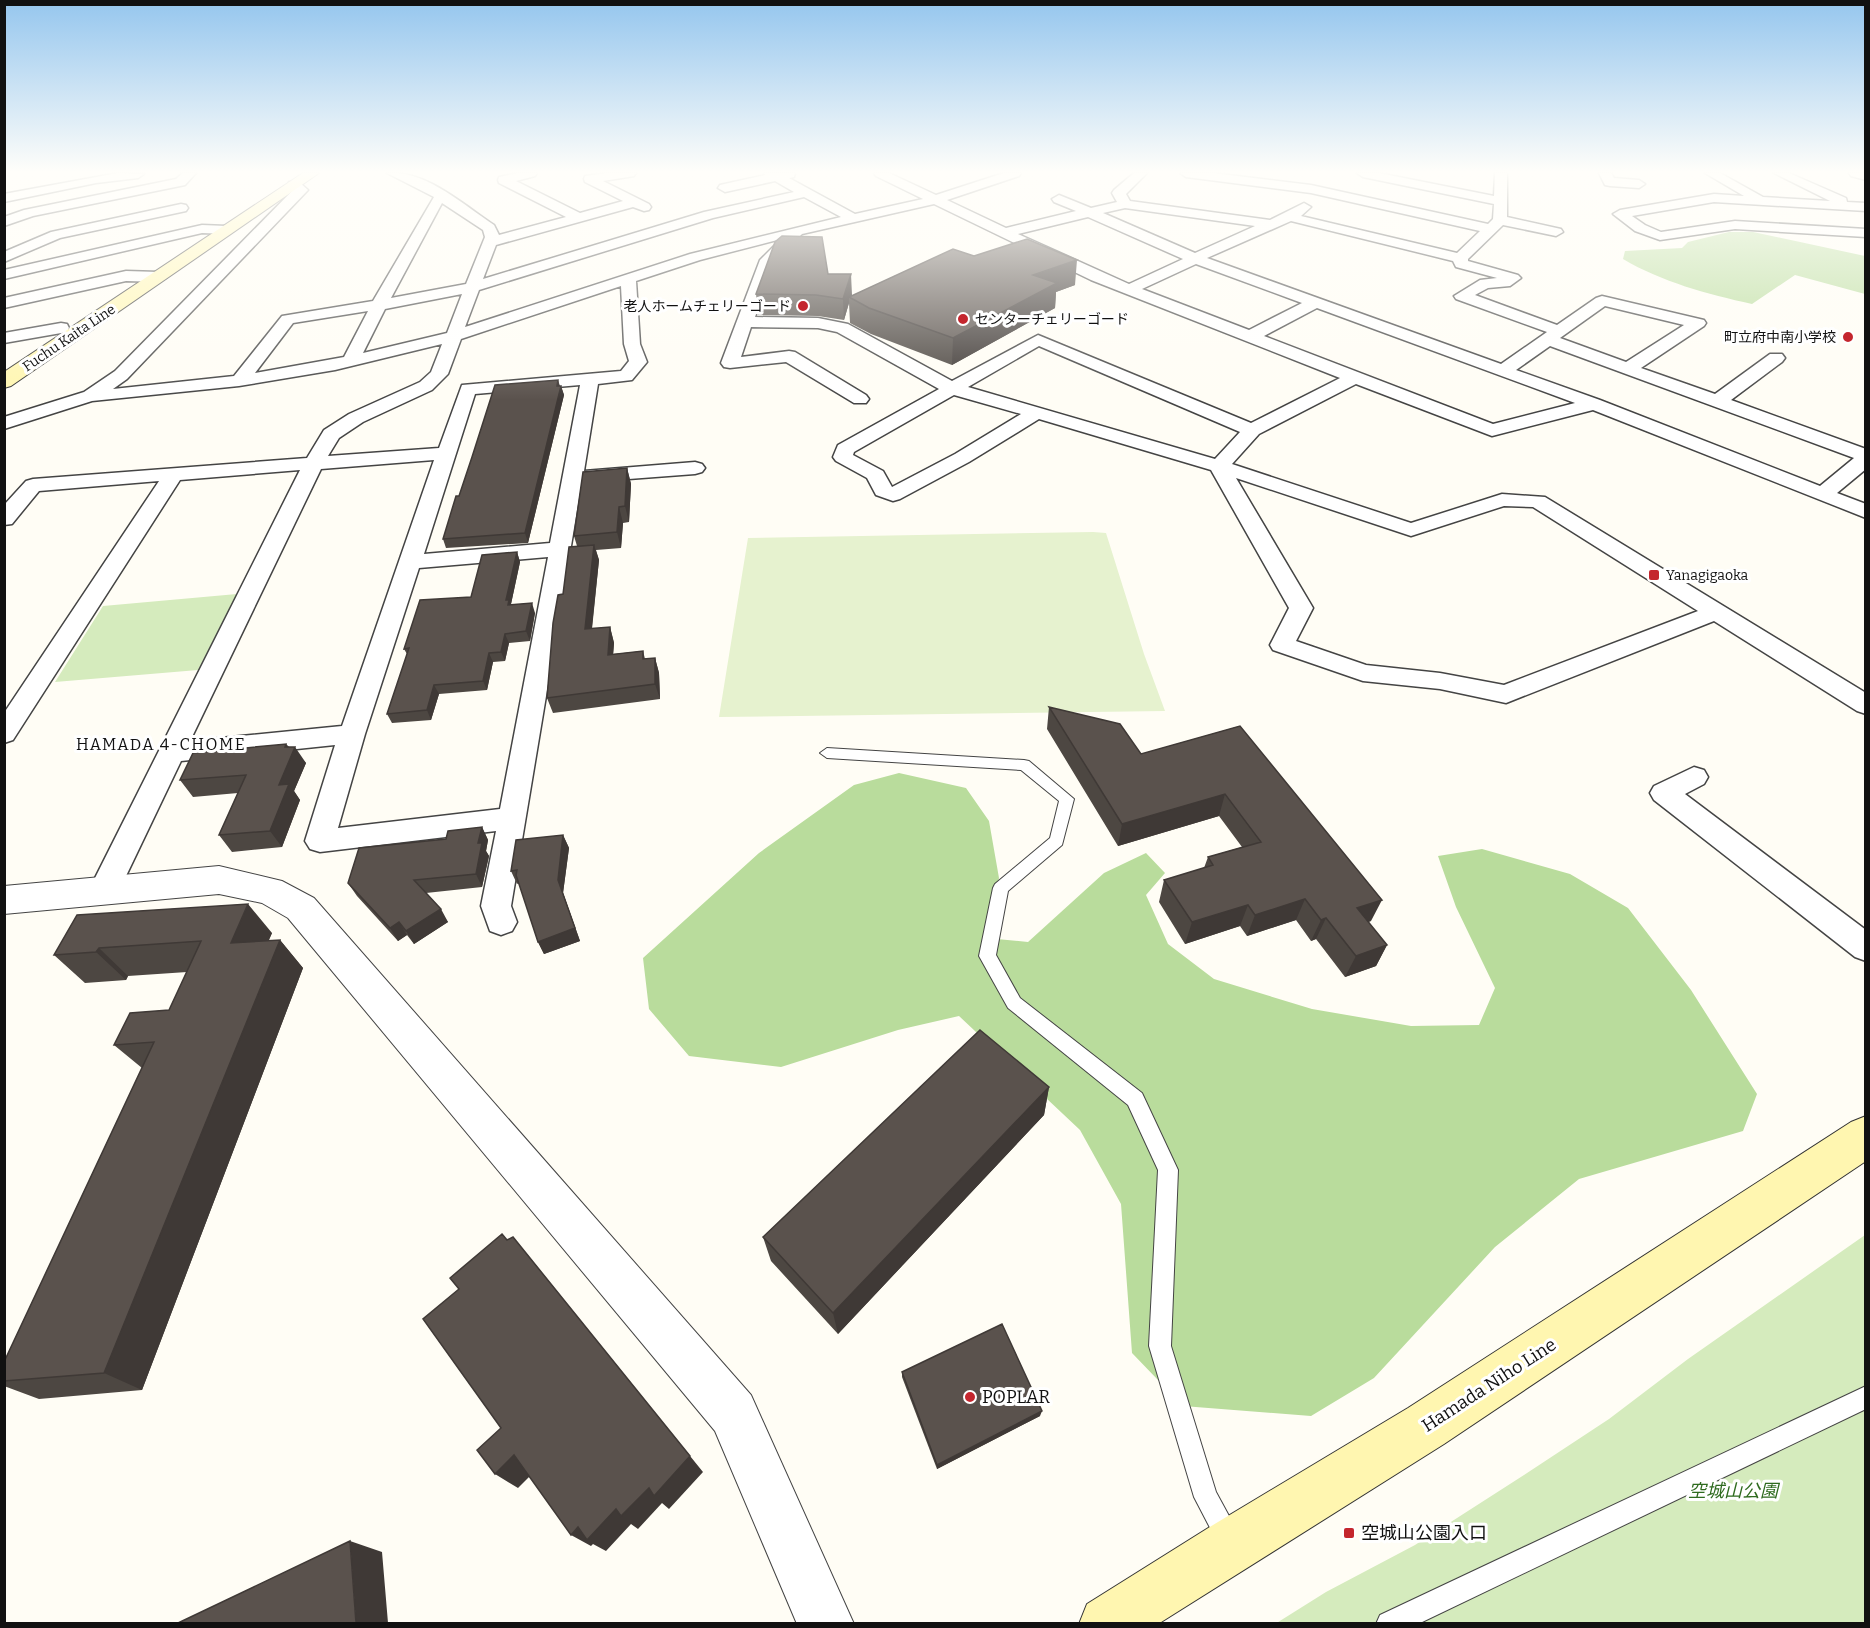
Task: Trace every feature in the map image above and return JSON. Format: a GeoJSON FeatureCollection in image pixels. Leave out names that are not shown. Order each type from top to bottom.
{"type":"FeatureCollection","features":[{"type":"Feature","properties":{"kind":"main road","name":"Fuchu Kaita Line"},"geometry":{"type":"LineString","coordinates":[[4,365],[176,249]]}},
{"type":"Feature","properties":{"kind":"main road","name":"Fuchu Kaita Line"},"geometry":{"type":"LineString","coordinates":[[4,381],[199,249]]}},
{"type":"Feature","properties":{"kind":"main road","name":"Hamada Niho Line"},"geometry":{"type":"LineString","coordinates":[[1107,1623],[1426,1426],[1815,1172],[1866,1136]]}},
{"type":"Feature","properties":{"kind":"street"},"geometry":{"type":"LineString","coordinates":[[4,258],[24,249]]}},
{"type":"Feature","properties":{"kind":"street"},"geometry":{"type":"LineString","coordinates":[[4,275],[118,249]]}},
{"type":"Feature","properties":{"kind":"street"},"geometry":{"type":"LineString","coordinates":[[90,396],[121,375],[245,249]]}},
{"type":"Feature","properties":{"kind":"street"},"geometry":{"type":"LineString","coordinates":[[351,361],[410,249]]}},
{"type":"Feature","properties":{"kind":"street"},"geometry":{"type":"LineString","coordinates":[[104,890],[314,463],[331,434],[356,418],[426,386],[439,374],[488,249]]}},
{"type":"Feature","properties":{"kind":"street"},"geometry":{"type":"LineString","coordinates":[[239,381],[288,319],[473,287],[597,249]]}},
{"type":"Feature","properties":{"kind":"street"},"geometry":{"type":"LineString","coordinates":[[675,249],[694,258]]}},
{"type":"Feature","properties":{"kind":"street"},"geometry":{"type":"LineString","coordinates":[[4,423],[90,396],[204,387],[309,371],[351,361],[454,335],[729,249]]}},
{"type":"Feature","properties":{"kind":"street"},"geometry":{"type":"LineString","coordinates":[[779,249],[767,260],[730,363],[789,356],[860,399]]}},
{"type":"Feature","properties":{"kind":"street"},"geometry":{"type":"LineString","coordinates":[[1035,249],[1076,269],[1492,430],[1594,404]]}},
{"type":"Feature","properties":{"kind":"street"},"geometry":{"type":"LineString","coordinates":[[1173,249],[1594,404],[1866,512]]}},
{"type":"Feature","properties":{"kind":"street"},"geometry":{"type":"LineString","coordinates":[[1130,290],[1218,249]]}},
{"type":"Feature","properties":{"kind":"street"},"geometry":{"type":"LineString","coordinates":[[1423,249],[1460,258]]}},
{"type":"Feature","properties":{"kind":"street"},"geometry":{"type":"LineString","coordinates":[[1460,258],[1470,249]]}},
{"type":"Feature","properties":{"kind":"street"},"geometry":{"type":"LineString","coordinates":[[1460,258],[1461,264],[1513,278],[1505,283],[1485,283],[1462,296],[1629,369],[1866,457],[1822,495]]}},
{"type":"Feature","properties":{"kind":"street"},"geometry":{"type":"LineString","coordinates":[[4,303],[126,276],[159,276]]}},
{"type":"Feature","properties":{"kind":"street"},"geometry":{"type":"LineString","coordinates":[[513,818],[321,841],[352,734],[468,389],[626,376],[638,362],[632,344],[628,279]]}},
{"type":"Feature","properties":{"kind":"street"},"geometry":{"type":"LineString","coordinates":[[1503,371],[1602,301],[1698,322],[1629,369]]}},
{"type":"Feature","properties":{"kind":"street"},"geometry":{"type":"LineString","coordinates":[[1249,336],[1317,302]]}},
{"type":"Feature","properties":{"kind":"street"},"geometry":{"type":"LineString","coordinates":[[745,322],[818,323],[842,328],[951,388],[1219,466],[1411,530],[1502,500],[1538,501],[1866,705]]}},
{"type":"Feature","properties":{"kind":"street"},"geometry":{"type":"LineString","coordinates":[[4,338],[61,328]]}},
{"type":"Feature","properties":{"kind":"street"},"geometry":{"type":"LineString","coordinates":[[1036,412],[962,458],[893,495],[884,490],[876,475],[843,457],[845,449],[1038,340],[1252,430]]}},
{"type":"Feature","properties":{"kind":"street"},"geometry":{"type":"LineString","coordinates":[[1718,401],[1776,358]]}},
{"type":"Feature","properties":{"kind":"street"},"geometry":{"type":"LineString","coordinates":[[1219,466],[1252,430],[1355,377]]}},
{"type":"Feature","properties":{"kind":"street"},"geometry":{"type":"LineString","coordinates":[[501,922],[496,906],[590,379]]}},
{"type":"Feature","properties":{"kind":"street"},"geometry":{"type":"LineString","coordinates":[[4,519],[33,485],[445,453]]}},
{"type":"Feature","properties":{"kind":"street"},"geometry":{"type":"LineString","coordinates":[[1219,466],[1301,608],[1282,645],[1363,673],[1440,681],[1506,694],[1716,612]]}},
{"type":"Feature","properties":{"kind":"street"},"geometry":{"type":"LineString","coordinates":[[574,478],[695,468]]}},
{"type":"Feature","properties":{"kind":"street"},"geometry":{"type":"LineString","coordinates":[[4,734],[174,474]]}},
{"type":"Feature","properties":{"kind":"street"},"geometry":{"type":"LineString","coordinates":[[409,562],[561,549]]}},
{"type":"Feature","properties":{"kind":"street"},"geometry":{"type":"LineString","coordinates":[[171,753],[352,734]]}},
{"type":"Feature","properties":{"kind":"street"},"geometry":{"type":"LineString","coordinates":[[1694,777],[1664,793],[1866,948]]}},
{"type":"Feature","properties":{"kind":"street"},"geometry":{"type":"LineString","coordinates":[[4,900],[219,880],[270,891],[302,908],[733,1413],[826,1623]]}},
{"type":"Feature","properties":{"kind":"lane"},"geometry":{"type":"LineString","coordinates":[[827,753],[1024,765],[1067,799],[1057,841],[1001,888],[987,956],[1014,1003],[1135,1099],[1168,1170],[1160,1346],[1206,1497],[1232,1544]]}},
{"type":"Feature","properties":{"kind":"lane"},"geometry":{"type":"LineString","coordinates":[[1389,1623],[1866,1397]]}},
{"type":"Feature","properties":{"kind":"green space"},"geometry":{"type":"Polygon","coordinates":[[[1832,249],[1865,256],[1865,294],[1795,275],[1752,304],[1685,286],[1653,274],[1623,259],[1625,251],[1832,249]]]}},
{"type":"Feature","properties":{"kind":"green space"},"geometry":{"type":"Polygon","coordinates":[[[1106,533],[1144,654],[1165,711],[719,717],[748,538],[1106,533]]]}},
{"type":"Feature","properties":{"kind":"green space"},"geometry":{"type":"Polygon","coordinates":[[[237,594],[198,670],[55,682],[103,606],[237,594]]]}},
{"type":"Feature","properties":{"kind":"green space"},"geometry":{"type":"Polygon","coordinates":[[[899,773],[966,788],[989,821],[999,878],[986,938],[1028,942],[1104,873],[1146,853],[1165,873],[1146,895],[1168,944],[1214,979],[1312,1009],[1411,1026],[1479,1025],[1495,988],[1456,907],[1438,856],[1482,849],[1570,874],[1628,908],[1691,990],[1757,1094],[1743,1131],[1579,1179],[1495,1247],[1374,1378],[1311,1416],[1183,1406],[1132,1353],[1121,1204],[1080,1130],[959,1016],[898,1030],[781,1067],[689,1056],[649,1009],[643,958],[759,853],[854,785],[899,773]]]}},
{"type":"Feature","properties":{"kind":"green space","name":"空城山公園"},"geometry":{"type":"Polygon","coordinates":[[[1865,1235],[1865,1623],[1275,1624],[1326,1592],[1415,1545],[1609,1419],[1688,1359],[1865,1235]]]}},
{"type":"Feature","properties":{"kind":"building"},"geometry":{"type":"Polygon","coordinates":[[[772,249],[824,249],[828,274],[851,274],[843,299],[816,295],[756,294],[772,249]]]}},
{"type":"Feature","properties":{"kind":"building"},"geometry":{"type":"Polygon","coordinates":[[[953,249],[974,256],[996,249],[1051,249],[1077,260],[1033,275],[1057,283],[953,338],[869,308],[849,297],[953,249]]]}},
{"type":"Feature","properties":{"kind":"building"},"geometry":{"type":"Polygon","coordinates":[[[558,380],[557,386],[561,386],[525,533],[443,539],[495,385],[558,380]]]}},
{"type":"Feature","properties":{"kind":"building"},"geometry":{"type":"Polygon","coordinates":[[[627,468],[625,506],[619,507],[617,532],[574,536],[583,472],[627,468]]]}},
{"type":"Feature","properties":{"kind":"building"},"geometry":{"type":"Polygon","coordinates":[[[594,545],[585,629],[610,627],[608,655],[643,651],[643,659],[655,658],[655,684],[547,698],[553,623],[558,595],[563,594],[569,547],[594,545]]]}},
{"type":"Feature","properties":{"kind":"building"},"geometry":{"type":"Polygon","coordinates":[[[517,552],[506,600],[509,600],[508,605],[532,603],[526,631],[505,634],[501,652],[489,653],[483,681],[434,685],[427,710],[387,714],[409,648],[404,649],[420,600],[471,597],[482,555],[517,552]]]}},
{"type":"Feature","properties":{"kind":"building"},"geometry":{"type":"Polygon","coordinates":[[[1049,707],[1120,724],[1141,754],[1240,726],[1382,900],[1357,908],[1387,945],[1356,956],[1326,918],[1321,920],[1305,899],[1255,915],[1248,905],[1192,922],[1164,880],[1213,865],[1208,857],[1261,842],[1225,794],[1122,824],[1049,707]]]}},
{"type":"Feature","properties":{"kind":"building"},"geometry":{"type":"Polygon","coordinates":[[[286,744],[285,747],[295,747],[279,785],[289,784],[270,831],[219,835],[246,775],[180,780],[193,753],[286,744]]]}},
{"type":"Feature","properties":{"kind":"building"},"geometry":{"type":"Polygon","coordinates":[[[482,827],[478,843],[482,843],[476,874],[414,880],[441,909],[406,931],[399,922],[390,928],[348,883],[359,848],[446,839],[448,831],[482,827]]]}},
{"type":"Feature","properties":{"kind":"building"},"geometry":{"type":"Polygon","coordinates":[[[563,835],[558,880],[575,928],[538,942],[516,875],[517,870],[511,871],[516,840],[563,835]]]}},
{"type":"Feature","properties":{"kind":"building"},"geometry":{"type":"Polygon","coordinates":[[[248,904],[231,943],[280,940],[104,1373],[4,1381],[4,1362],[154,1042],[114,1045],[130,1013],[169,1010],[201,941],[99,948],[96,952],[54,955],[77,915],[248,904]]]}},
{"type":"Feature","properties":{"kind":"building"},"geometry":{"type":"Polygon","coordinates":[[[980,1030],[1049,1087],[833,1313],[763,1237],[980,1030]]]}},
{"type":"Feature","properties":{"kind":"building"},"geometry":{"type":"Polygon","coordinates":[[[502,1234],[507,1240],[513,1237],[690,1456],[654,1496],[649,1488],[621,1516],[616,1509],[587,1540],[578,1527],[571,1535],[514,1455],[495,1474],[477,1450],[501,1428],[423,1319],[459,1289],[450,1278],[502,1234]]]}},
{"type":"Feature","properties":{"kind":"building","name":"POPLAR"},"geometry":{"type":"Polygon","coordinates":[[[1002,1324],[1042,1411],[937,1465],[902,1372],[1002,1324]]]}},
{"type":"Feature","properties":{"kind":"building"},"geometry":{"type":"Polygon","coordinates":[[[350,1541],[356,1623],[178,1623],[350,1541]]]}},
{"type":"Feature","properties":{"kind":"place","name":"老人ホームチェリーゴード"},"geometry":{"type":"Point","coordinates":[803,306]}},
{"type":"Feature","properties":{"kind":"place","name":"センターチェリーゴード"},"geometry":{"type":"Point","coordinates":[963,319]}},
{"type":"Feature","properties":{"kind":"place","name":"町立府中南小学校"},"geometry":{"type":"Point","coordinates":[1848,337]}},
{"type":"Feature","properties":{"kind":"place","name":"Yanagigaoka"},"geometry":{"type":"Point","coordinates":[1654,575]}},
{"type":"Feature","properties":{"kind":"place","name":"POPLAR"},"geometry":{"type":"Point","coordinates":[970,1397]}},
{"type":"Feature","properties":{"kind":"place","name":"空城山公園入口"},"geometry":{"type":"Point","coordinates":[1349,1533]}},
{"type":"Feature","properties":{"kind":"district","name":"HAMADA 4-CHOME"},"geometry":{"type":"Point","coordinates":[161,744]}}]}
